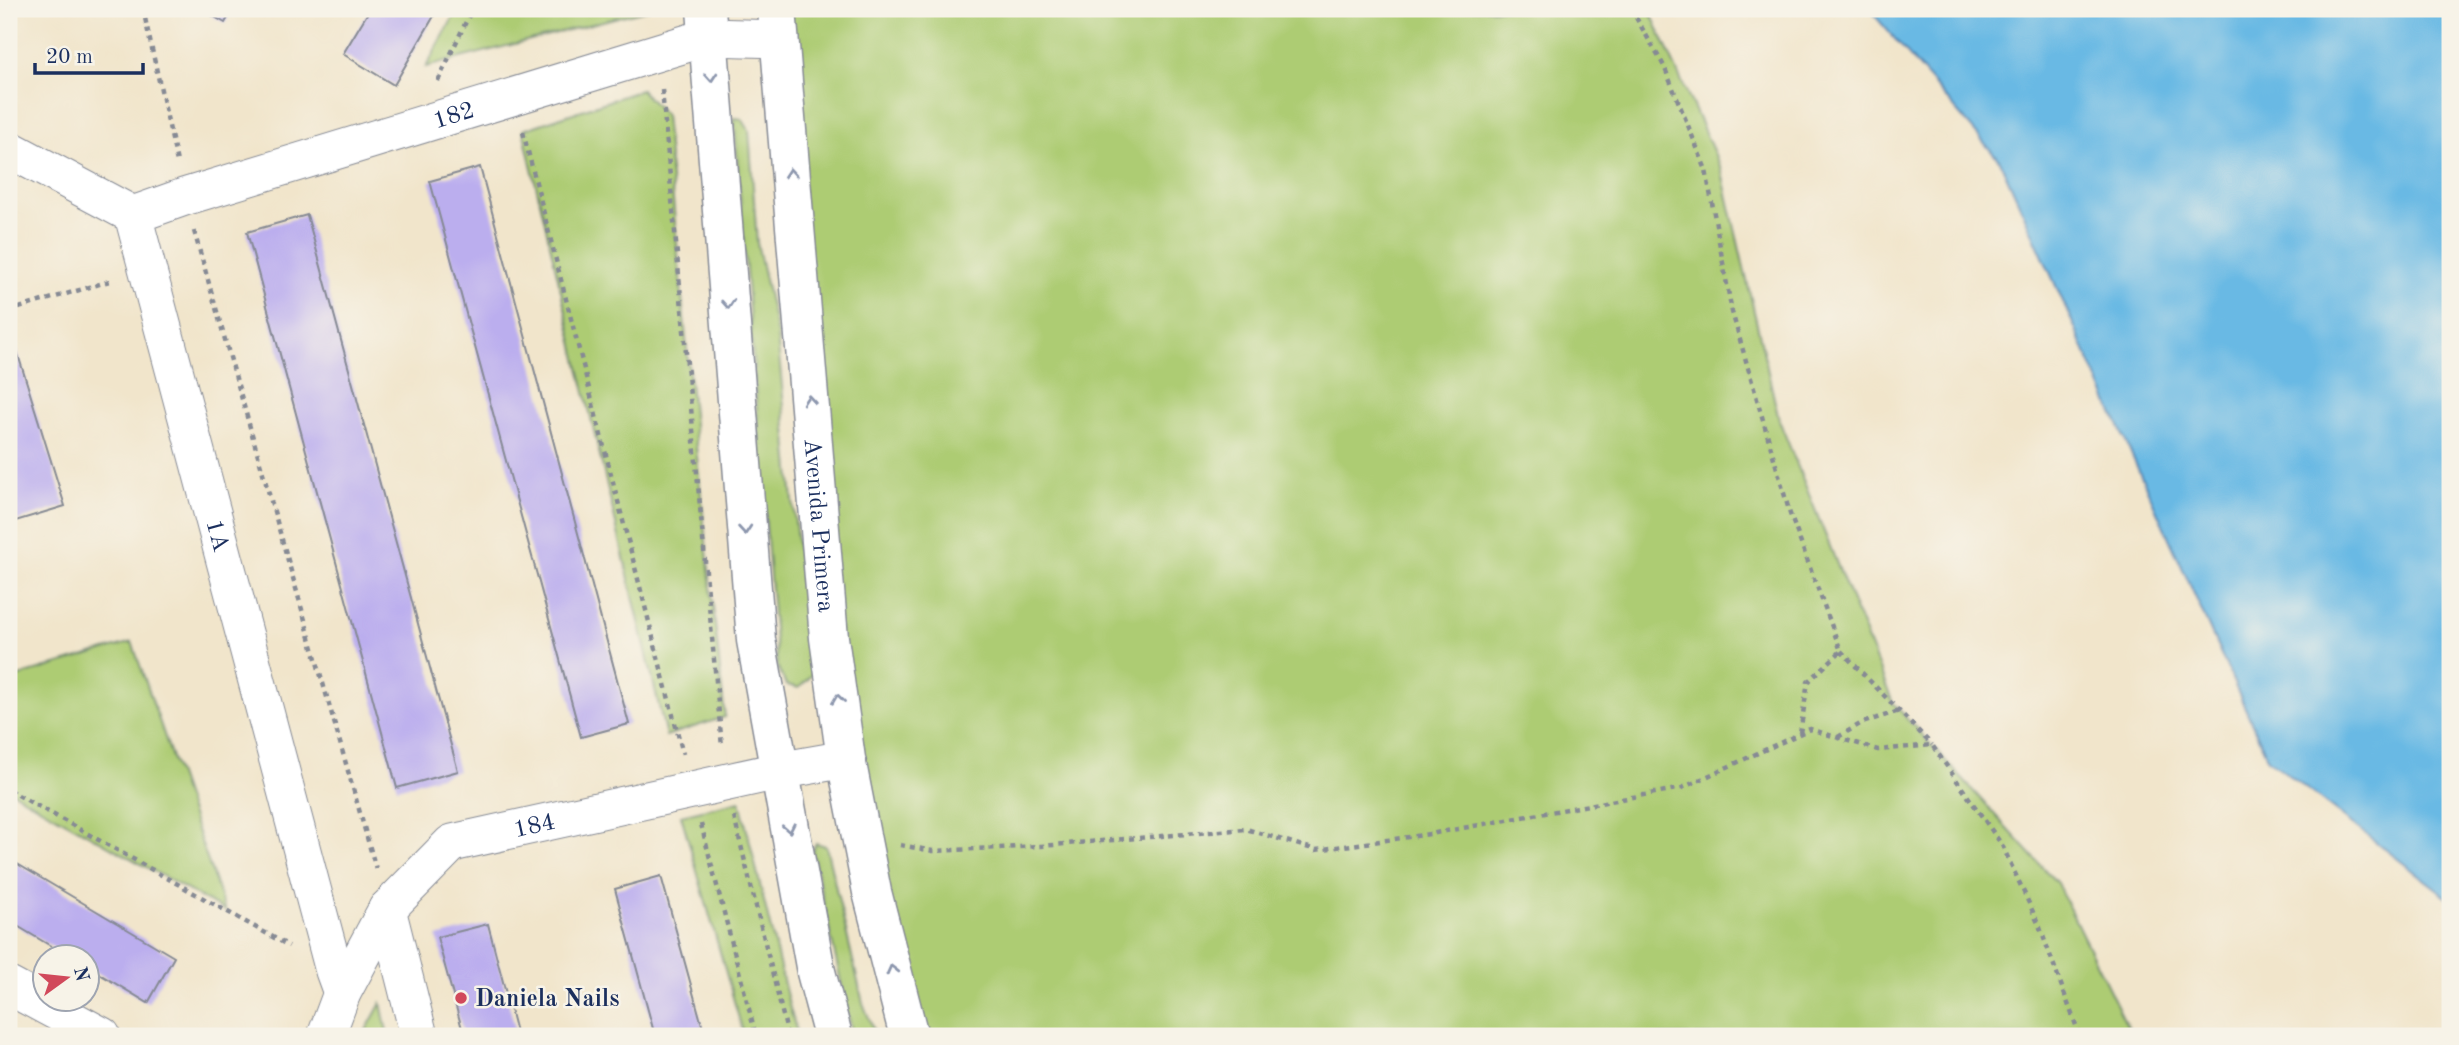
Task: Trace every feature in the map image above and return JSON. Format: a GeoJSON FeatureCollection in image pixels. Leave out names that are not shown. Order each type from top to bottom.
{"type":"FeatureCollection","features":[{"type":"Feature","properties":{"kind":"street","name":"182"},"geometry":{"type":"LineString","coordinates":[[133,215],[184,197],[514,97],[707,23],[778,24]]}},
{"type":"Feature","properties":{"kind":"street"},"geometry":{"type":"LineString","coordinates":[[707,23],[756,640],[816,972],[833,1036]]}},
{"type":"Feature","properties":{"kind":"street","name":"Avenida Primera"},"geometry":{"type":"LineString","coordinates":[[778,24],[829,639],[846,759],[872,892],[909,1036]]}},
{"type":"Feature","properties":{"kind":"street"},"geometry":{"type":"LineString","coordinates":[[9,149],[133,215]]}},
{"type":"Feature","properties":{"kind":"street","name":"1A"},"geometry":{"type":"LineString","coordinates":[[133,215],[338,982]]}},
{"type":"Feature","properties":{"kind":"street","name":"184"},"geometry":{"type":"LineString","coordinates":[[326,1036],[338,982],[387,909],[452,843],[778,771],[846,759]]}},
{"type":"Feature","properties":{"kind":"street"},"geometry":{"type":"LineString","coordinates":[[387,909],[419,1036]]}},
{"type":"Feature","properties":{"kind":"street"},"geometry":{"type":"LineString","coordinates":[[9,986],[102,1036]]}},
{"type":"Feature","properties":{"kind":"path"},"geometry":{"type":"LineString","coordinates":[[143,9],[184,197],[387,909]]}},
{"type":"Feature","properties":{"kind":"path"},"geometry":{"type":"LineString","coordinates":[[418,127],[472,9]]}},
{"type":"Feature","properties":{"kind":"path"},"geometry":{"type":"LineString","coordinates":[[1631,9],[1664,66],[1706,170],[1732,312],[1790,514],[1841,651],[1931,745],[2002,845],[2039,925],[2080,1036]]}},
{"type":"Feature","properties":{"kind":"path"},"geometry":{"type":"LineString","coordinates":[[514,97],[756,1036]]}},
{"type":"Feature","properties":{"kind":"path"},"geometry":{"type":"LineString","coordinates":[[9,310],[147,269]]}},
{"type":"Feature","properties":{"kind":"path"},"geometry":{"type":"LineString","coordinates":[[1800,734],[1808,682],[1841,651]]}},
{"type":"Feature","properties":{"kind":"path"},"geometry":{"type":"LineString","coordinates":[[1838,738],[1862,723],[1899,711]]}},
{"type":"Feature","properties":{"kind":"path"},"geometry":{"type":"LineString","coordinates":[[862,837],[933,851],[1041,846],[1246,830],[1316,849],[1430,834],[1682,788],[1810,729],[1878,750],[1931,745]]}},
{"type":"Feature","properties":{"kind":"path"},"geometry":{"type":"LineString","coordinates":[[9,790],[338,982]]}},
{"type":"Feature","properties":{"kind":"green space"},"geometry":{"type":"Polygon","coordinates":[[[458,9],[649,9],[426,67],[458,9]]]}},
{"type":"Feature","properties":{"kind":"green space"},"geometry":{"type":"Polygon","coordinates":[[[789,9],[1649,9],[1721,168],[1779,420],[1893,703],[2057,883],[2132,1036],[921,1036],[843,749],[789,9]]]}},
{"type":"Feature","properties":{"kind":"green space"},"geometry":{"type":"Polygon","coordinates":[[[641,90],[665,115],[725,717],[666,736],[523,130],[641,90]]]}},
{"type":"Feature","properties":{"kind":"green space"},"geometry":{"type":"Polygon","coordinates":[[[734,118],[742,119],[749,130],[757,243],[777,334],[812,675],[799,688],[786,685],[777,666],[734,118]]]}},
{"type":"Feature","properties":{"kind":"green space"},"geometry":{"type":"Polygon","coordinates":[[[132,642],[225,911],[9,790],[9,679],[132,642]]]}},
{"type":"Feature","properties":{"kind":"green space"},"geometry":{"type":"Polygon","coordinates":[[[740,801],[798,1036],[744,1036],[681,815],[740,801]]]}},
{"type":"Feature","properties":{"kind":"green space"},"geometry":{"type":"Polygon","coordinates":[[[816,843],[826,846],[863,1003],[876,1036],[853,1036],[812,851],[816,843]]]}},
{"type":"Feature","properties":{"kind":"green space"},"geometry":{"type":"Polygon","coordinates":[[[381,1003],[388,1036],[363,1036],[381,1003]]]}},
{"type":"Feature","properties":{"kind":"water"},"geometry":{"type":"Polygon","coordinates":[[[1869,9],[2450,9],[2450,899],[2268,759],[2000,161],[1869,9]]]}},
{"type":"Feature","properties":{"kind":"building"},"geometry":{"type":"Polygon","coordinates":[[[201,9],[233,9],[225,23],[201,9]]]}},
{"type":"Feature","properties":{"kind":"building"},"geometry":{"type":"Polygon","coordinates":[[[370,9],[438,9],[394,85],[343,54],[370,9]]]}},
{"type":"Feature","properties":{"kind":"building"},"geometry":{"type":"Polygon","coordinates":[[[480,167],[629,724],[581,737],[430,181],[480,167]]]}},
{"type":"Feature","properties":{"kind":"building"},"geometry":{"type":"Polygon","coordinates":[[[307,215],[458,771],[397,788],[247,232],[307,215]]]}},
{"type":"Feature","properties":{"kind":"building"},"geometry":{"type":"Polygon","coordinates":[[[9,332],[65,506],[9,523],[9,332]]]}},
{"type":"Feature","properties":{"kind":"building"},"geometry":{"type":"Polygon","coordinates":[[[9,859],[174,957],[148,1003],[102,975],[102,944],[48,944],[9,921],[9,859]]]}},
{"type":"Feature","properties":{"kind":"building"},"geometry":{"type":"Polygon","coordinates":[[[661,876],[705,1036],[655,1036],[615,889],[661,876]]]}},
{"type":"Feature","properties":{"kind":"building"},"geometry":{"type":"Polygon","coordinates":[[[488,924],[517,1036],[464,1036],[437,937],[488,924]]]}},
{"type":"Feature","properties":{"kind":"place","name":"Daniela Nails"},"geometry":{"type":"Point","coordinates":[461,998]}}]}
